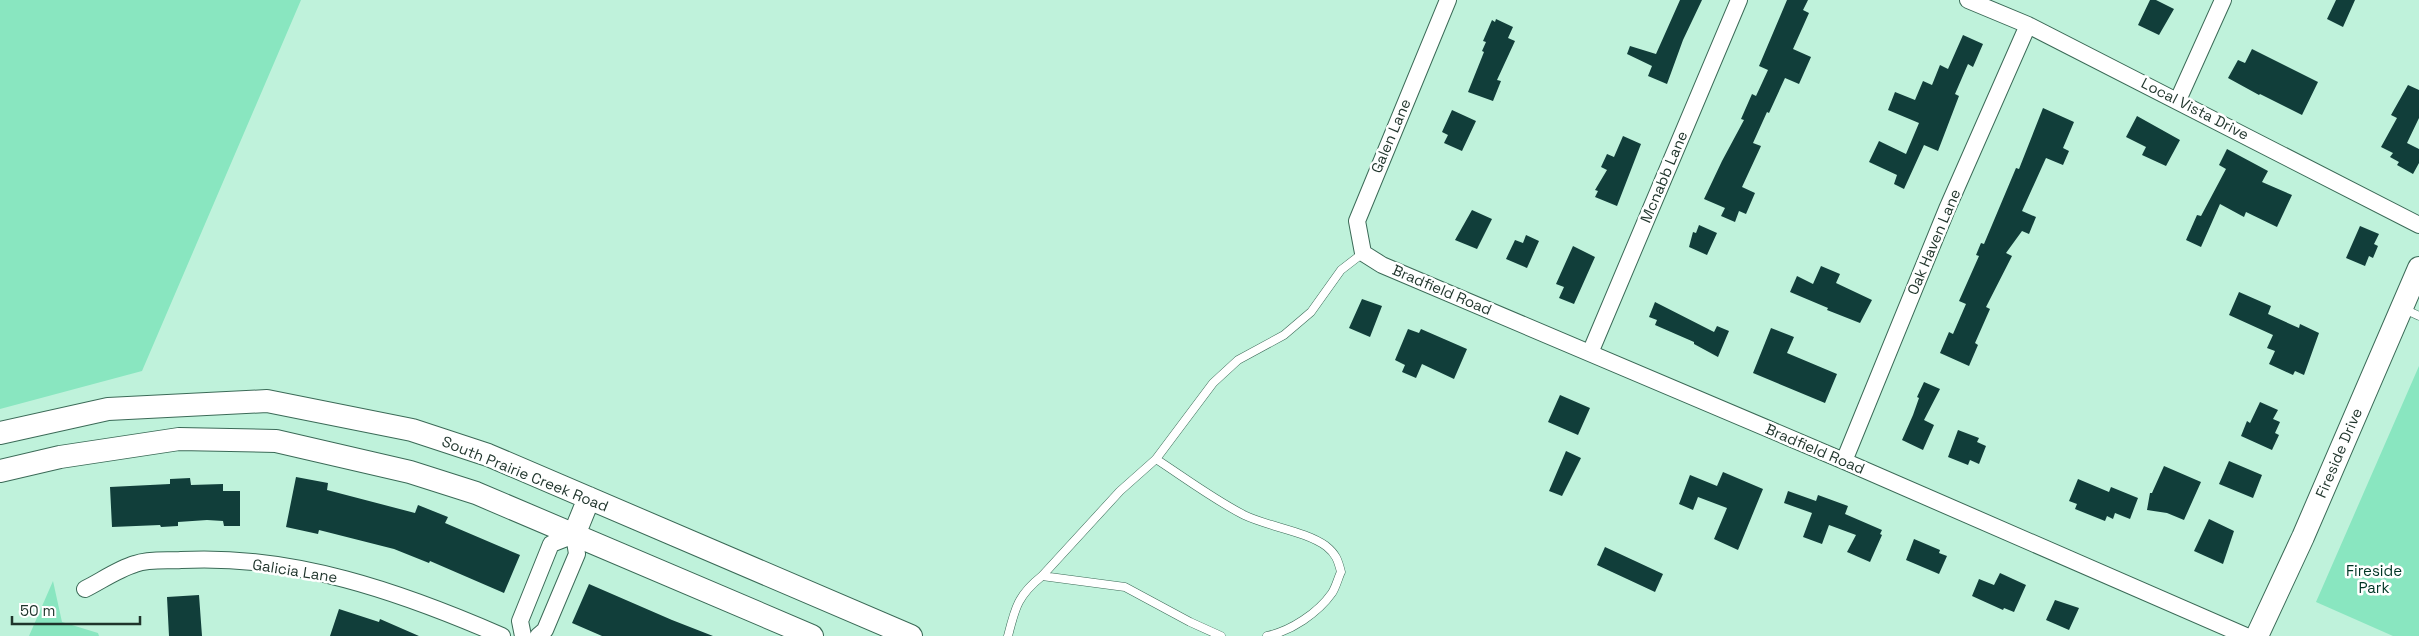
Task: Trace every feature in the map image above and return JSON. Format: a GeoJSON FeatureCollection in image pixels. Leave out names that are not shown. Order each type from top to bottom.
{"type":"FeatureCollection","features":[{"type":"Feature","properties":{"kind":"main road","name":"Fireside Drive"},"geometry":{"type":"LineString","coordinates":[[2256,636],[2410,312],[2419,268]]}},
{"type":"Feature","properties":{"kind":"main road","name":"South Prairie Creek Road"},"geometry":{"type":"LineString","coordinates":[[0,433],[108,408],[267,401],[412,430],[488,455],[911,636]]}},
{"type":"Feature","properties":{"kind":"main road"},"geometry":{"type":"LineString","coordinates":[[0,471],[60,457],[179,439],[276,440],[410,472],[476,493],[812,636]]}},
{"type":"Feature","properties":{"kind":"main road"},"geometry":{"type":"LineString","coordinates":[[574,535],[589,498]]}},
{"type":"Feature","properties":{"kind":"street","name":"Galen Lane"},"geometry":{"type":"LineString","coordinates":[[1363,253],[1357,221],[1448,0]]}},
{"type":"Feature","properties":{"kind":"street","name":"Mcnabb Lane"},"geometry":{"type":"LineString","coordinates":[[1590,353],[1739,0]]}},
{"type":"Feature","properties":{"kind":"street","name":"Local Vista Drive"},"geometry":{"type":"LineString","coordinates":[[1968,0],[1986,4],[2028,24],[2419,225]]}},
{"type":"Feature","properties":{"kind":"street"},"geometry":{"type":"LineString","coordinates":[[2178,100],[2223,0]]}},
{"type":"Feature","properties":{"kind":"street","name":"Oak Haven Lane"},"geometry":{"type":"LineString","coordinates":[[1844,461],[1947,209],[2028,24]]}},
{"type":"Feature","properties":{"kind":"street","name":"Bradfield Road"},"geometry":{"type":"LineString","coordinates":[[1363,253],[1382,264],[1844,461],[2246,636]]}},
{"type":"Feature","properties":{"kind":"street"},"geometry":{"type":"LineString","coordinates":[[523,636],[520,621],[551,544],[574,535],[577,554],[545,630],[538,636]]}},
{"type":"Feature","properties":{"kind":"street","name":"Galicia Lane"},"geometry":{"type":"LineString","coordinates":[[85,589],[136,563],[211,559],[299,569],[366,584],[438,608],[502,636]]}},
{"type":"Feature","properties":{"kind":"lane"},"geometry":{"type":"LineString","coordinates":[[1008,636],[1016,603],[1028,587],[1042,576],[1120,491],[1156,459],[1184,419],[1213,383],[1238,360],[1284,335],[1311,312],[1341,270],[1363,253]]}},
{"type":"Feature","properties":{"kind":"lane"},"geometry":{"type":"LineString","coordinates":[[1156,459],[1219,501],[1245,515],[1280,529],[1304,535],[1324,545],[1336,555],[1341,572],[1332,593],[1310,616],[1278,634],[1267,636]]}},
{"type":"Feature","properties":{"kind":"lane"},"geometry":{"type":"LineString","coordinates":[[1042,576],[1125,587],[1190,622],[1221,636]]}},
{"type":"Feature","properties":{"kind":"green space"},"geometry":{"type":"Polygon","coordinates":[[[0,0],[301,0],[142,371],[0,409],[0,0]]]}},
{"type":"Feature","properties":{"kind":"green space","name":"Fireside Park"},"geometry":{"type":"Polygon","coordinates":[[[2419,366],[2419,636],[2393,636],[2316,602],[2419,366]]]}},
{"type":"Feature","properties":{"kind":"green space"},"geometry":{"type":"Polygon","coordinates":[[[53,581],[62,622],[98,633],[99,636],[29,636],[53,581]]]}},
{"type":"Feature","properties":{"kind":"building"},"geometry":{"type":"Polygon","coordinates":[[[1680,0],[1702,0],[1683,40],[1667,84],[1648,76],[1652,66],[1627,54],[1630,46],[1656,54],[1680,0]]]}},
{"type":"Feature","properties":{"kind":"building"},"geometry":{"type":"Polygon","coordinates":[[[1787,0],[1808,0],[1803,10],[1809,13],[1793,49],[1811,57],[1799,84],[1785,78],[1769,113],[1767,112],[1753,143],[1761,146],[1742,187],[1755,193],[1746,214],[1739,211],[1735,222],[1721,216],[1725,208],[1704,199],[1744,120],[1741,119],[1752,94],[1756,96],[1768,70],[1759,66],[1787,0]]]}},
{"type":"Feature","properties":{"kind":"building"},"geometry":{"type":"Polygon","coordinates":[[[2150,0],[2156,0],[2174,9],[2159,35],[2138,25],[2150,0]]]}},
{"type":"Feature","properties":{"kind":"building"},"geometry":{"type":"Polygon","coordinates":[[[2336,0],[2355,0],[2343,27],[2327,19],[2336,0]]]}},
{"type":"Feature","properties":{"kind":"building"},"geometry":{"type":"Polygon","coordinates":[[[1496,19],[1513,27],[1508,38],[1515,41],[1497,80],[1501,81],[1493,101],[1468,92],[1484,52],[1482,51],[1486,42],[1483,41],[1492,20],[1495,22],[1496,19]]]}},
{"type":"Feature","properties":{"kind":"building"},"geometry":{"type":"Polygon","coordinates":[[[1963,35],[1983,44],[1973,67],[1968,64],[1955,94],[1959,96],[1938,151],[1924,145],[1904,189],[1894,184],[1897,175],[1869,162],[1879,141],[1906,154],[1919,123],[1888,110],[1895,92],[1915,100],[1923,81],[1932,85],[1940,65],[1948,69],[1963,35]]]}},
{"type":"Feature","properties":{"kind":"building"},"geometry":{"type":"Polygon","coordinates":[[[2252,49],[2318,82],[2302,115],[2228,78],[2238,60],[2245,63],[2252,49]]]}},
{"type":"Feature","properties":{"kind":"building"},"geometry":{"type":"Polygon","coordinates":[[[2408,85],[2419,90],[2419,118],[2407,143],[2419,149],[2419,163],[2413,174],[2397,165],[2399,162],[2390,157],[2393,153],[2381,147],[2397,118],[2391,115],[2408,85]]]}},
{"type":"Feature","properties":{"kind":"building"},"geometry":{"type":"Polygon","coordinates":[[[2043,108],[2074,122],[2063,148],[2069,151],[2063,165],[2046,158],[2022,211],[2036,217],[2029,234],[2022,231],[2006,253],[2012,256],[1986,307],[1990,309],[1975,343],[1978,345],[1969,366],[1940,353],[1949,332],[1953,334],[1966,304],[1959,301],[1979,256],[1976,255],[1981,243],[1984,244],[2016,168],[2019,169],[2043,108]]]}},
{"type":"Feature","properties":{"kind":"building"},"geometry":{"type":"Polygon","coordinates":[[[1452,110],[1476,121],[1462,151],[1444,143],[1448,135],[1442,132],[1452,110]]]}},
{"type":"Feature","properties":{"kind":"building"},"geometry":{"type":"Polygon","coordinates":[[[2137,116],[2180,140],[2166,166],[2142,155],[2146,147],[2126,137],[2137,116]]]}},
{"type":"Feature","properties":{"kind":"building"},"geometry":{"type":"Polygon","coordinates":[[[1623,136],[1641,144],[1617,206],[1595,197],[1598,191],[1595,190],[1607,170],[1601,167],[1607,154],[1614,157],[1623,136]]]}},
{"type":"Feature","properties":{"kind":"building"},"geometry":{"type":"Polygon","coordinates":[[[2227,149],[2268,171],[2262,182],[2292,195],[2277,227],[2246,212],[2244,217],[2220,204],[2201,247],[2186,240],[2197,215],[2201,216],[2226,169],[2219,165],[2227,149]]]}},
{"type":"Feature","properties":{"kind":"building"},"geometry":{"type":"Polygon","coordinates":[[[1472,210],[1492,219],[1477,249],[1455,240],[1472,210]]]}},
{"type":"Feature","properties":{"kind":"building"},"geometry":{"type":"Polygon","coordinates":[[[1699,225],[1717,233],[1707,255],[1689,247],[1693,232],[1696,233],[1699,225]]]}},
{"type":"Feature","properties":{"kind":"building"},"geometry":{"type":"Polygon","coordinates":[[[2360,226],[2379,234],[2374,244],[2378,246],[2373,258],[2369,256],[2365,266],[2346,258],[2360,226]]]}},
{"type":"Feature","properties":{"kind":"building"},"geometry":{"type":"Polygon","coordinates":[[[1526,235],[1539,241],[1527,268],[1506,259],[1515,240],[1523,243],[1526,235]]]}},
{"type":"Feature","properties":{"kind":"building"},"geometry":{"type":"Polygon","coordinates":[[[1573,246],[1595,257],[1574,304],[1559,298],[1564,287],[1556,284],[1573,246]]]}},
{"type":"Feature","properties":{"kind":"building"},"geometry":{"type":"Polygon","coordinates":[[[1821,266],[1840,274],[1836,283],[1872,300],[1860,323],[1790,292],[1797,276],[1813,284],[1821,266]]]}},
{"type":"Feature","properties":{"kind":"building"},"geometry":{"type":"Polygon","coordinates":[[[2239,292],[2271,306],[2268,314],[2299,328],[2300,324],[2319,333],[2304,375],[2295,371],[2293,375],[2269,364],[2275,351],[2267,348],[2273,335],[2229,315],[2239,292]]]}},
{"type":"Feature","properties":{"kind":"building"},"geometry":{"type":"Polygon","coordinates":[[[1362,299],[1382,306],[1370,337],[1349,328],[1362,299]]]}},
{"type":"Feature","properties":{"kind":"building"},"geometry":{"type":"Polygon","coordinates":[[[1655,302],[1714,332],[1717,326],[1729,331],[1718,357],[1694,344],[1694,342],[1655,325],[1657,320],[1649,317],[1655,302]]]}},
{"type":"Feature","properties":{"kind":"building"},"geometry":{"type":"Polygon","coordinates":[[[1771,328],[1794,337],[1787,353],[1837,374],[1825,403],[1753,373],[1771,328]]]}},
{"type":"Feature","properties":{"kind":"building"},"geometry":{"type":"Polygon","coordinates":[[[1408,329],[1419,333],[1421,329],[1467,349],[1454,379],[1422,364],[1416,378],[1402,372],[1405,365],[1395,360],[1408,329]]]}},
{"type":"Feature","properties":{"kind":"building"},"geometry":{"type":"Polygon","coordinates":[[[1924,382],[1940,389],[1924,420],[1934,425],[1923,450],[1902,440],[1924,382]]]}},
{"type":"Feature","properties":{"kind":"building"},"geometry":{"type":"Polygon","coordinates":[[[1560,395],[1590,408],[1578,435],[1548,422],[1560,395]]]}},
{"type":"Feature","properties":{"kind":"building"},"geometry":{"type":"Polygon","coordinates":[[[2260,402],[2278,410],[2273,419],[2280,422],[2275,433],[2279,435],[2272,450],[2241,436],[2247,421],[2250,423],[2260,402]]]}},
{"type":"Feature","properties":{"kind":"building"},"geometry":{"type":"Polygon","coordinates":[[[1958,430],[1979,438],[1977,442],[1986,446],[1979,464],[1970,460],[1968,465],[1948,457],[1958,430]]]}},
{"type":"Feature","properties":{"kind":"building"},"geometry":{"type":"Polygon","coordinates":[[[1566,451],[1581,458],[1562,496],[1549,491],[1566,451]]]}},
{"type":"Feature","properties":{"kind":"building"},"geometry":{"type":"Polygon","coordinates":[[[2229,461],[2262,475],[2253,498],[2219,484],[2229,461]]]}},
{"type":"Feature","properties":{"kind":"building"},"geometry":{"type":"Polygon","coordinates":[[[2164,466],[2201,482],[2184,520],[2167,513],[2147,510],[2150,493],[2152,493],[2164,466]]]}},
{"type":"Feature","properties":{"kind":"building"},"geometry":{"type":"Polygon","coordinates":[[[1723,472],[1763,489],[1738,550],[1714,539],[1727,508],[1698,497],[1693,510],[1679,504],[1690,475],[1717,486],[1723,472]]]}},
{"type":"Feature","properties":{"kind":"building"},"geometry":{"type":"Polygon","coordinates":[[[296,477],[328,483],[327,490],[415,513],[418,505],[448,517],[445,523],[520,555],[504,593],[430,561],[429,563],[394,549],[319,530],[318,534],[286,527],[296,477]]]}},
{"type":"Feature","properties":{"kind":"building"},"geometry":{"type":"Polygon","coordinates":[[[190,478],[191,485],[223,484],[223,491],[240,491],[240,526],[224,526],[223,521],[207,520],[178,522],[178,526],[112,527],[110,487],[170,484],[170,479],[190,478]]]}},
{"type":"Feature","properties":{"kind":"building"},"geometry":{"type":"Polygon","coordinates":[[[2078,479],[2109,492],[2111,487],[2138,498],[2130,519],[2115,513],[2113,519],[2107,516],[2105,521],[2075,509],[2077,504],[2069,501],[2078,479]]]}},
{"type":"Feature","properties":{"kind":"building"},"geometry":{"type":"Polygon","coordinates":[[[1788,491],[1816,501],[1818,495],[1848,506],[1845,514],[1882,530],[1880,534],[1882,535],[1870,562],[1847,552],[1856,535],[1829,525],[1822,544],[1803,537],[1812,513],[1784,503],[1788,491]]]}},
{"type":"Feature","properties":{"kind":"building"},"geometry":{"type":"Polygon","coordinates":[[[2209,519],[2234,531],[2223,564],[2194,551],[2209,519]]]}},
{"type":"Feature","properties":{"kind":"building"},"geometry":{"type":"Polygon","coordinates":[[[1914,539],[1940,550],[1939,553],[1947,556],[1939,574],[1906,560],[1914,539]]]}},
{"type":"Feature","properties":{"kind":"building"},"geometry":{"type":"Polygon","coordinates":[[[1605,547],[1663,574],[1655,592],[1597,565],[1605,547]]]}},
{"type":"Feature","properties":{"kind":"building"},"geometry":{"type":"Polygon","coordinates":[[[2000,573],[2026,585],[2014,612],[2004,608],[2003,610],[1972,596],[1979,579],[1994,585],[2000,573]]]}},
{"type":"Feature","properties":{"kind":"building"},"geometry":{"type":"Polygon","coordinates":[[[589,584],[713,636],[602,636],[572,623],[589,584]]]}},
{"type":"Feature","properties":{"kind":"building"},"geometry":{"type":"Polygon","coordinates":[[[199,595],[202,636],[169,636],[167,597],[199,595]]]}},
{"type":"Feature","properties":{"kind":"building"},"geometry":{"type":"Polygon","coordinates":[[[2055,600],[2079,608],[2069,630],[2046,620],[2055,600]]]}},
{"type":"Feature","properties":{"kind":"building"},"geometry":{"type":"Polygon","coordinates":[[[339,609],[379,622],[380,619],[419,636],[330,636],[339,609]]]}}]}
